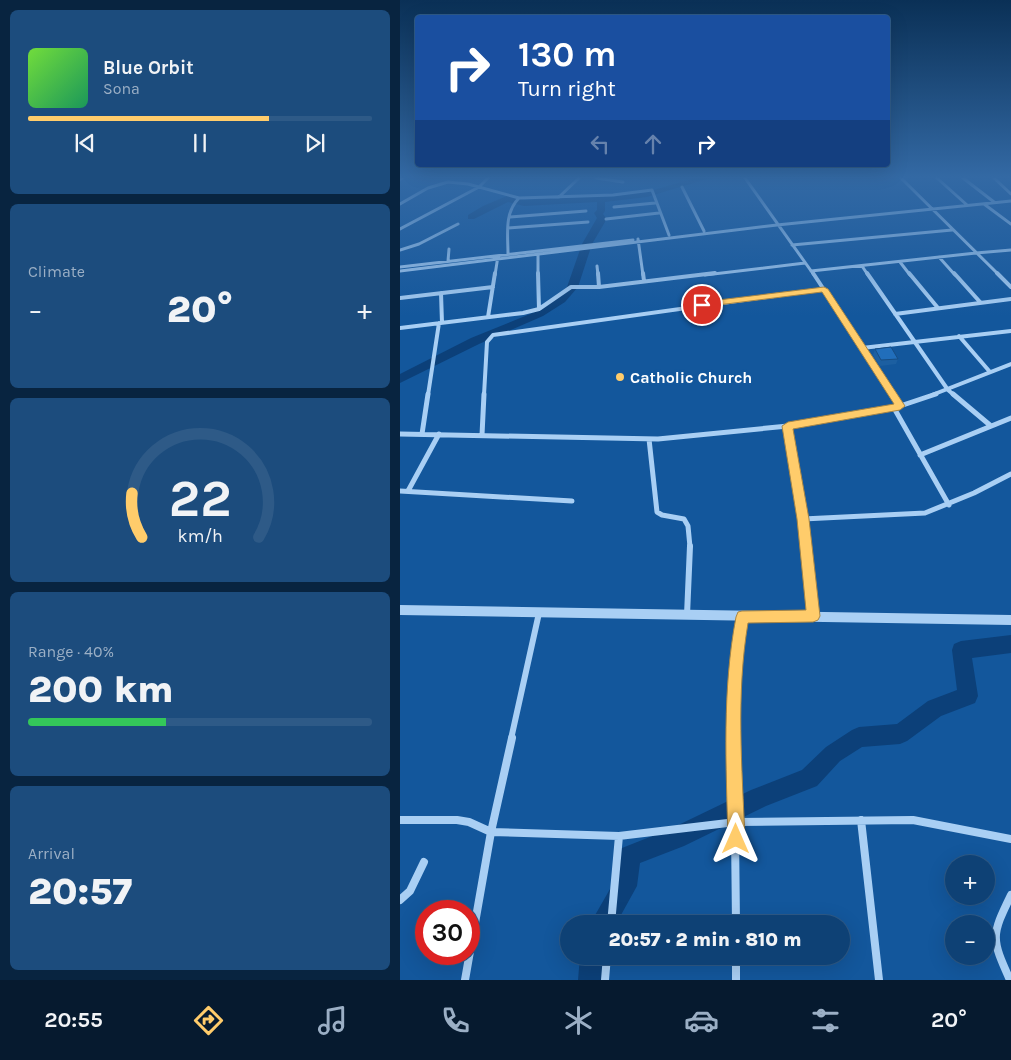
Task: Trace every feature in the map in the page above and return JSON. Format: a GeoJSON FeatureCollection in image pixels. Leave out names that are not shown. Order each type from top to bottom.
{"type":"FeatureCollection","features":[{"type":"Feature","properties":{"kind":"street"},"geometry":{"type":"LineString","coordinates":[[400,250],[419,244],[458,224]]}},
{"type":"Feature","properties":{"kind":"street"},"geometry":{"type":"LineString","coordinates":[[508,254],[509,224]]}},
{"type":"Feature","properties":{"kind":"street"},"geometry":{"type":"LineString","coordinates":[[508,228],[565,224]]}},
{"type":"Feature","properties":{"kind":"street"},"geometry":{"type":"LineString","coordinates":[[664,224],[669,235]]}},
{"type":"Feature","properties":{"kind":"street"},"geometry":{"type":"LineString","coordinates":[[700,224],[704,231]]}},
{"type":"Feature","properties":{"kind":"street"},"geometry":{"type":"LineString","coordinates":[[400,271],[508,254],[638,241],[669,235],[769,224]]}},
{"type":"Feature","properties":{"kind":"street"},"geometry":{"type":"LineString","coordinates":[[400,267],[448,261],[538,255],[770,224]]}},
{"type":"Feature","properties":{"kind":"street"},"geometry":{"type":"LineString","coordinates":[[777,224],[824,289],[900,406]]}},
{"type":"Feature","properties":{"kind":"street"},"geometry":{"type":"LineString","coordinates":[[946,224],[1011,288]]}},
{"type":"Feature","properties":{"kind":"street"},"geometry":{"type":"LineString","coordinates":[[792,245],[952,230]]}},
{"type":"Feature","properties":{"kind":"street"},"geometry":{"type":"LineString","coordinates":[[638,241],[644,281]]}},
{"type":"Feature","properties":{"kind":"street"},"geometry":{"type":"LineString","coordinates":[[448,261],[450,249]]}},
{"type":"Feature","properties":{"kind":"street"},"geometry":{"type":"LineString","coordinates":[[811,271],[1011,250]]}},
{"type":"Feature","properties":{"kind":"street"},"geometry":{"type":"LineString","coordinates":[[538,255],[539,309]]}},
{"type":"Feature","properties":{"kind":"street"},"geometry":{"type":"LineString","coordinates":[[488,317],[498,257]]}},
{"type":"Feature","properties":{"kind":"street"},"geometry":{"type":"LineString","coordinates":[[938,257],[980,302]]}},
{"type":"Feature","properties":{"kind":"street"},"geometry":{"type":"LineString","coordinates":[[900,262],[938,308]]}},
{"type":"Feature","properties":{"kind":"street"},"geometry":{"type":"LineString","coordinates":[[400,328],[523,313],[539,309],[571,287],[599,287],[805,263]]}},
{"type":"Feature","properties":{"kind":"street"},"geometry":{"type":"LineString","coordinates":[[598,266],[599,287]]}},
{"type":"Feature","properties":{"kind":"street"},"geometry":{"type":"LineString","coordinates":[[862,266],[948,390],[991,426]]}},
{"type":"Feature","properties":{"kind":"street"},"geometry":{"type":"LineString","coordinates":[[400,298],[493,287]]}},
{"type":"Feature","properties":{"kind":"street"},"geometry":{"type":"LineString","coordinates":[[482,435],[487,342],[493,335],[675,308],[824,289]]}},
{"type":"Feature","properties":{"kind":"street"},"geometry":{"type":"LineString","coordinates":[[422,434],[440,323],[441,293]]}},
{"type":"Feature","properties":{"kind":"street"},"geometry":{"type":"LineString","coordinates":[[895,314],[1011,299]]}},
{"type":"Feature","properties":{"kind":"street"},"geometry":{"type":"LineString","coordinates":[[862,348],[913,340],[1011,331]]}},
{"type":"Feature","properties":{"kind":"street"},"geometry":{"type":"LineString","coordinates":[[959,336],[990,372]]}},
{"type":"Feature","properties":{"kind":"street"},"geometry":{"type":"LineString","coordinates":[[400,434],[649,439],[688,437],[788,426],[894,408],[948,390],[1011,364]]}},
{"type":"Feature","properties":{"kind":"street"},"geometry":{"type":"LineString","coordinates":[[894,408],[908,429],[934,484],[948,505]]}},
{"type":"Feature","properties":{"kind":"street"},"geometry":{"type":"LineString","coordinates":[[920,455],[1011,418]]}},
{"type":"Feature","properties":{"kind":"street"},"geometry":{"type":"LineString","coordinates":[[788,426],[803,519],[813,616]]}},
{"type":"Feature","properties":{"kind":"street"},"geometry":{"type":"LineString","coordinates":[[408,491],[439,434]]}},
{"type":"Feature","properties":{"kind":"street"},"geometry":{"type":"LineString","coordinates":[[649,439],[657,512],[662,515],[684,519],[688,525],[691,560],[687,616]]}},
{"type":"Feature","properties":{"kind":"street"},"geometry":{"type":"LineString","coordinates":[[803,519],[925,513],[948,505],[1011,474]]}},
{"type":"Feature","properties":{"kind":"street"},"geometry":{"type":"LineString","coordinates":[[400,490],[572,501]]}},
{"type":"Feature","properties":{"kind":"street"},"geometry":{"type":"LineString","coordinates":[[400,610],[1008,620]]}},
{"type":"Feature","properties":{"kind":"street"},"geometry":{"type":"LineString","coordinates":[[465,980],[491,832],[539,612]]}},
{"type":"Feature","properties":{"kind":"street"},"geometry":{"type":"LineString","coordinates":[[736,915],[733,707],[736,650],[742,617]]}},
{"type":"Feature","properties":{"kind":"street"},"geometry":{"type":"LineString","coordinates":[[400,820],[457,820],[469,822],[491,832],[619,836],[736,822],[912,820],[1011,839]]}},
{"type":"Feature","properties":{"kind":"street"},"geometry":{"type":"LineString","coordinates":[[861,820],[880,980]]}},
{"type":"Feature","properties":{"kind":"street"},"geometry":{"type":"LineString","coordinates":[[611,915],[619,836]]}},
{"type":"Feature","properties":{"kind":"street"},"geometry":{"type":"LineString","coordinates":[[400,900],[410,891],[424,862]]}},
{"type":"Feature","properties":{"kind":"street"},"geometry":{"type":"LineString","coordinates":[[1010,980],[996,949],[996,926],[1011,895]]}},
{"type":"Feature","properties":{"kind":"street"},"geometry":{"type":"LineString","coordinates":[[605,980],[607,965]]}},
{"type":"Feature","properties":{"kind":"street"},"geometry":{"type":"LineString","coordinates":[[736,965],[736,980]]}},
{"type":"Feature","properties":{"kind":"building"},"geometry":{"type":"Polygon","coordinates":[[[891,347],[898,359],[881,360],[875,349],[891,347]]]}},
{"type":"Feature","properties":{"kind":"waterway"},"geometry":{"type":"LineString","coordinates":[[400,379],[475,341],[539,314],[561,300],[570,291],[587,244],[600,224]]}},
{"type":"Feature","properties":{"kind":"waterway"},"geometry":{"type":"LineString","coordinates":[[607,915],[625,886],[630,856],[676,838],[759,798],[809,778],[833,754],[859,737],[900,734],[935,708],[968,696],[961,650],[1011,644]]}},
{"type":"Feature","properties":{"kind":"waterway"},"geometry":{"type":"LineString","coordinates":[[591,980],[592,965]]}},
{"type":"Feature","properties":{"kind":"place","name":"Catholic Church"},"geometry":{"type":"Point","coordinates":[620,377]}},
{"type":"Feature","properties":{"kind":"route"},"geometry":{"type":"LineString","coordinates":[[702,305],[824,289],[900,406],[788,426],[803,519],[813,616],[742,617],[736,650],[733,707],[736,839]]}}]}
